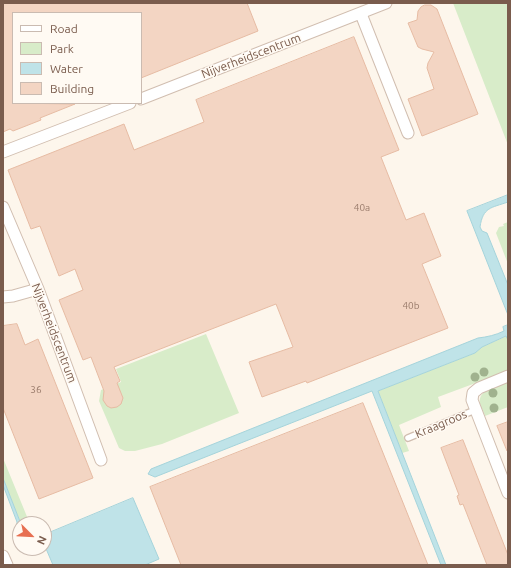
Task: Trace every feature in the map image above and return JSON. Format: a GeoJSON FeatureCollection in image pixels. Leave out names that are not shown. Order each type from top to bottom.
{"type":"FeatureCollection","features":[{"type":"Feature","properties":{"kind":"street","name":"Nijverheidscentrum"},"geometry":{"type":"LineString","coordinates":[[142,99],[386,3]]}},
{"type":"Feature","properties":{"kind":"street"},"geometry":{"type":"LineString","coordinates":[[361,14],[408,133]]}},
{"type":"Feature","properties":{"kind":"street"},"geometry":{"type":"LineString","coordinates":[[3,152],[127,104]]}},
{"type":"Feature","properties":{"kind":"street","name":"Nijverheidscentrum"},"geometry":{"type":"LineString","coordinates":[[3,207],[38,289],[101,460]]}},
{"type":"Feature","properties":{"kind":"street"},"geometry":{"type":"LineString","coordinates":[[3,296],[13,296],[38,289]]}},
{"type":"Feature","properties":{"kind":"street","name":"Kraagroos"},"geometry":{"type":"LineString","coordinates":[[508,376],[479,388],[473,393],[472,400],[508,493]]}},
{"type":"Feature","properties":{"kind":"street"},"geometry":{"type":"LineString","coordinates":[[3,556],[6,565]]}},
{"type":"Feature","properties":{"kind":"lane","name":"Kraagroos"},"geometry":{"type":"LineString","coordinates":[[408,438],[475,410]]}},
{"type":"Feature","properties":{"kind":"green space"},"geometry":{"type":"Polygon","coordinates":[[[453,3],[508,3],[508,145],[453,3]]]}},
{"type":"Feature","properties":{"kind":"green space"},"geometry":{"type":"Polygon","coordinates":[[[508,222],[508,264],[496,233],[499,227],[504,226],[503,224],[508,222]]]}},
{"type":"Feature","properties":{"kind":"green space"},"geometry":{"type":"Polygon","coordinates":[[[206,334],[239,413],[162,444],[135,451],[125,451],[119,448],[99,401],[101,390],[121,382],[116,369],[206,334]]]}},
{"type":"Feature","properties":{"kind":"green space"},"geometry":{"type":"Polygon","coordinates":[[[507,336],[508,371],[438,397],[441,407],[399,425],[409,451],[402,453],[378,391],[475,353],[482,347],[507,336]]]}},
{"type":"Feature","properties":{"kind":"green space"},"geometry":{"type":"Polygon","coordinates":[[[508,382],[508,407],[485,416],[480,404],[482,395],[489,389],[508,382]]]}},
{"type":"Feature","properties":{"kind":"green space"},"geometry":{"type":"Polygon","coordinates":[[[3,458],[27,516],[18,516],[3,478],[3,458]]]}},
{"type":"Feature","properties":{"kind":"water"},"geometry":{"type":"Polygon","coordinates":[[[508,195],[508,202],[492,207],[486,212],[481,220],[480,227],[482,231],[487,233],[508,285],[508,315],[467,211],[508,195]]]}},
{"type":"Feature","properties":{"kind":"water"},"geometry":{"type":"Polygon","coordinates":[[[508,325],[508,340],[506,336],[482,347],[475,353],[378,391],[446,565],[441,565],[372,391],[155,477],[148,474],[151,469],[478,338],[491,336],[504,331],[503,327],[508,325]]]}},
{"type":"Feature","properties":{"kind":"water"},"geometry":{"type":"Polygon","coordinates":[[[3,478],[18,516],[15,516],[3,485],[3,478]]]}},
{"type":"Feature","properties":{"kind":"water"},"geometry":{"type":"Polygon","coordinates":[[[133,498],[159,559],[145,565],[53,565],[49,556],[52,556],[52,532],[133,498]]]}},
{"type":"Feature","properties":{"kind":"building"},"geometry":{"type":"Polygon","coordinates":[[[3,3],[247,3],[258,31],[142,78],[142,12],[12,12],[12,104],[75,104],[13,131],[10,129],[3,132],[3,3]]]}},
{"type":"Feature","properties":{"kind":"building"},"geometry":{"type":"Polygon","coordinates":[[[425,5],[431,5],[437,9],[478,114],[422,136],[408,99],[434,89],[427,68],[434,52],[418,47],[408,23],[417,20],[418,11],[425,5]]]}},
{"type":"Feature","properties":{"kind":"building"},"geometry":{"type":"Polygon","coordinates":[[[354,37],[399,150],[381,157],[406,220],[424,213],[441,256],[422,264],[448,328],[307,383],[306,381],[262,397],[249,362],[293,347],[276,304],[114,367],[120,381],[117,383],[123,398],[121,404],[117,407],[111,408],[107,406],[103,400],[104,391],[91,357],[83,360],[59,300],[83,290],[75,269],[59,276],[40,226],[31,229],[8,170],[124,124],[134,150],[204,122],[196,100],[354,37]]]}},
{"type":"Feature","properties":{"kind":"building"},"geometry":{"type":"Polygon","coordinates":[[[17,324],[25,345],[38,339],[93,478],[39,499],[3,408],[3,326],[17,324]]]}},
{"type":"Feature","properties":{"kind":"building"},"geometry":{"type":"Polygon","coordinates":[[[363,403],[428,565],[181,565],[150,487],[363,403]]]}},
{"type":"Feature","properties":{"kind":"building"},"geometry":{"type":"Polygon","coordinates":[[[508,422],[508,451],[507,451],[497,426],[508,422]]]}},
{"type":"Feature","properties":{"kind":"building"},"geometry":{"type":"Polygon","coordinates":[[[463,440],[508,555],[508,565],[487,565],[463,504],[460,505],[457,496],[459,495],[441,448],[463,440]]]}}]}
